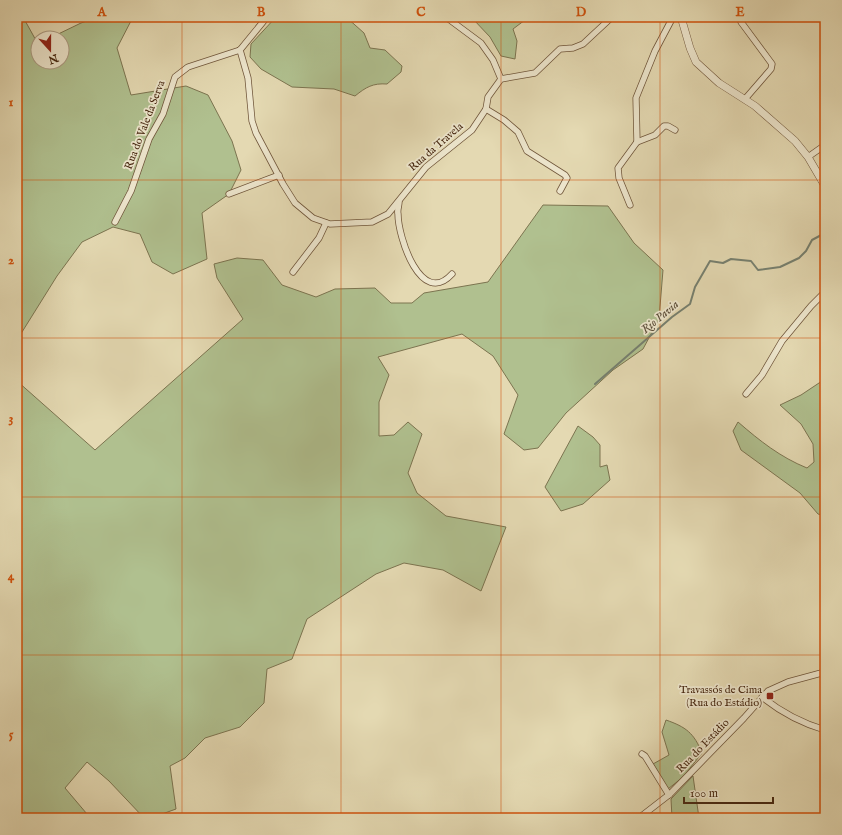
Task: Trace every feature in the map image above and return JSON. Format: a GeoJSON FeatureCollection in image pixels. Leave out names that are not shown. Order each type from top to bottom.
{"type":"FeatureCollection","features":[{"type":"Feature","properties":{"kind":"street"},"geometry":{"type":"LineString","coordinates":[[267,17],[240,50],[248,78],[252,120],[256,133],[289,194],[303,212],[326,223],[319,238],[293,272]]}},
{"type":"Feature","properties":{"kind":"street"},"geometry":{"type":"LineString","coordinates":[[446,17],[481,43],[493,60],[501,79],[535,73],[560,49],[573,48],[583,44],[612,17]]}},
{"type":"Feature","properties":{"kind":"street"},"geometry":{"type":"LineString","coordinates":[[637,142],[636,98],[642,87],[655,51],[673,17]]}},
{"type":"Feature","properties":{"kind":"street"},"geometry":{"type":"LineString","coordinates":[[681,17],[690,48],[696,62],[719,83],[745,99],[795,141],[808,157],[825,186]]}},
{"type":"Feature","properties":{"kind":"street"},"geometry":{"type":"LineString","coordinates":[[741,22],[772,64],[770,69],[745,99]]}},
{"type":"Feature","properties":{"kind":"street","name":"Rua do Vale da Serva"},"geometry":{"type":"LineString","coordinates":[[115,222],[130,191],[149,139],[163,114],[175,77],[188,67],[240,50]]}},
{"type":"Feature","properties":{"kind":"street","name":"Rua da Travela"},"geometry":{"type":"LineString","coordinates":[[326,223],[352,224],[372,222],[388,214],[414,179],[426,166],[472,130],[486,109],[488,98],[501,79]]}},
{"type":"Feature","properties":{"kind":"street"},"geometry":{"type":"LineString","coordinates":[[486,109],[504,120],[518,132],[528,151],[565,175],[567,178],[560,191]]}},
{"type":"Feature","properties":{"kind":"street"},"geometry":{"type":"LineString","coordinates":[[630,205],[625,197],[618,168],[637,142],[655,134],[664,126],[675,130]]}},
{"type":"Feature","properties":{"kind":"street"},"geometry":{"type":"LineString","coordinates":[[808,157],[825,145]]}},
{"type":"Feature","properties":{"kind":"street"},"geometry":{"type":"LineString","coordinates":[[229,194],[279,175]]}},
{"type":"Feature","properties":{"kind":"street"},"geometry":{"type":"LineString","coordinates":[[400,199],[398,214],[400,230],[409,257],[420,275],[424,280],[432,283],[444,280],[452,274]]}},
{"type":"Feature","properties":{"kind":"street"},"geometry":{"type":"LineString","coordinates":[[746,394],[762,375],[782,341],[810,306],[825,292]]}},
{"type":"Feature","properties":{"kind":"street","name":"Rua do Estádio"},"geometry":{"type":"LineString","coordinates":[[639,818],[668,795],[762,697],[773,688],[825,672]]}},
{"type":"Feature","properties":{"kind":"street"},"geometry":{"type":"LineString","coordinates":[[762,697],[777,709],[792,718],[825,730]]}},
{"type":"Feature","properties":{"kind":"street"},"geometry":{"type":"LineString","coordinates":[[642,754],[645,756],[668,795]]}},
{"type":"Feature","properties":{"kind":"green space"},"geometry":{"type":"Polygon","coordinates":[[[17,17],[23,17],[30,30],[30,70],[70,70],[70,30],[67,30],[97,17],[133,17],[117,48],[131,95],[186,86],[208,95],[232,141],[241,170],[229,194],[202,213],[207,259],[173,274],[152,262],[140,234],[113,227],[82,242],[57,276],[17,340],[17,17]]]}},
{"type":"Feature","properties":{"kind":"green space"},"geometry":{"type":"Polygon","coordinates":[[[276,17],[346,17],[364,33],[370,48],[385,50],[402,66],[401,72],[387,84],[370,86],[355,96],[334,89],[292,87],[261,69],[250,57],[251,44],[276,17]]]}},
{"type":"Feature","properties":{"kind":"green space"},"geometry":{"type":"Polygon","coordinates":[[[473,17],[529,17],[513,29],[517,41],[515,59],[501,56],[490,37],[473,19],[473,17]]]}},
{"type":"Feature","properties":{"kind":"green space"},"geometry":{"type":"Polygon","coordinates":[[[543,205],[608,206],[634,243],[663,270],[659,319],[643,349],[613,370],[566,413],[538,448],[524,450],[504,434],[518,395],[493,356],[462,334],[378,357],[389,375],[379,402],[379,436],[394,435],[408,422],[422,434],[408,473],[417,493],[446,516],[506,527],[481,591],[443,570],[404,563],[376,574],[307,619],[292,659],[267,669],[264,703],[240,727],[205,738],[185,758],[170,766],[176,809],[151,818],[144,818],[109,781],[87,762],[65,788],[87,814],[85,818],[17,818],[17,381],[95,450],[243,319],[217,278],[214,264],[237,258],[263,260],[282,285],[316,297],[335,289],[375,288],[391,303],[412,303],[424,293],[488,282],[543,205]]]}},
{"type":"Feature","properties":{"kind":"green space"},"geometry":{"type":"Polygon","coordinates":[[[825,379],[825,516],[818,514],[800,493],[741,450],[733,431],[738,422],[771,448],[797,464],[807,468],[814,462],[813,444],[801,424],[780,405],[801,395],[825,379]]]}},
{"type":"Feature","properties":{"kind":"green space"},"geometry":{"type":"Polygon","coordinates":[[[578,426],[593,437],[600,445],[600,467],[607,465],[610,480],[583,504],[561,511],[545,487],[578,426]]]}},
{"type":"Feature","properties":{"kind":"green space"},"geometry":{"type":"Polygon","coordinates":[[[666,720],[684,728],[696,740],[702,753],[683,777],[668,789],[653,764],[669,755],[662,732],[666,720]]]}},
{"type":"Feature","properties":{"kind":"green space"},"geometry":{"type":"Polygon","coordinates":[[[693,776],[699,818],[672,818],[671,799],[693,776]]]}},
{"type":"Feature","properties":{"kind":"waterway","name":"Rio Pavia"},"geometry":{"type":"LineString","coordinates":[[595,384],[672,317],[690,304],[695,287],[710,261],[723,263],[731,259],[751,261],[758,270],[780,267],[799,258],[806,251],[812,240],[825,233]]}},
{"type":"Feature","properties":{"kind":"place","name":"Travassós de Cima (Rua do Estádio)"},"geometry":{"type":"Point","coordinates":[770,696]}}]}
